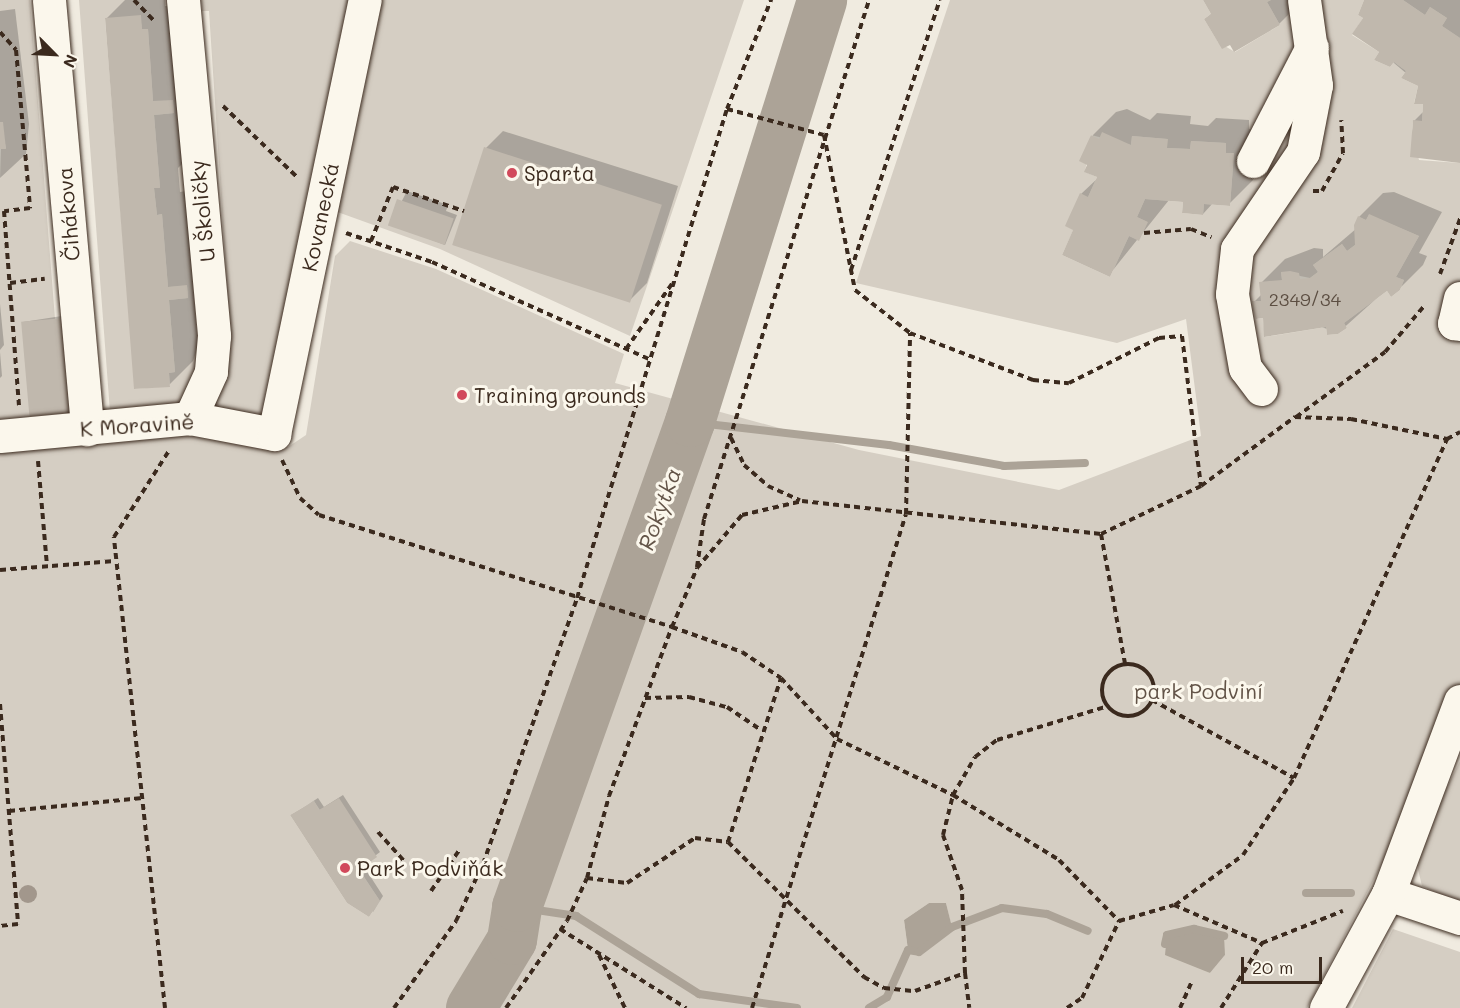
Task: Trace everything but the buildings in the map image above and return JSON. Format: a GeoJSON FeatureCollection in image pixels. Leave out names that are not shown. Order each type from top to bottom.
{"type":"FeatureCollection","features":[{"type":"Feature","properties":{"kind":"street","name":"Čihákova"},"geometry":{"type":"LineString","coordinates":[[49,0],[87,429]]}},
{"type":"Feature","properties":{"kind":"street","name":"U Školičky"},"geometry":{"type":"LineString","coordinates":[[183,0],[214,336],[212,372],[190,418]]}},
{"type":"Feature","properties":{"kind":"street","name":"Kovanecká"},"geometry":{"type":"LineString","coordinates":[[274,434],[365,0]]}},
{"type":"Feature","properties":{"kind":"street"},"geometry":{"type":"LineString","coordinates":[[1261,388],[1245,368],[1234,305],[1237,249],[1303,152],[1316,85],[1304,0]]}},
{"type":"Feature","properties":{"kind":"street"},"geometry":{"type":"LineString","coordinates":[[1253,161],[1312,47]]}},
{"type":"Feature","properties":{"kind":"street"},"geometry":{"type":"LineString","coordinates":[[1443,292],[1454,324],[1460,324]]}},
{"type":"Feature","properties":{"kind":"street","name":"K Moravině"},"geometry":{"type":"LineString","coordinates":[[19,434],[190,418],[274,434]]}},
{"type":"Feature","properties":{"kind":"street"},"geometry":{"type":"LineString","coordinates":[[1326,1008],[1388,894],[1460,701]]}},
{"type":"Feature","properties":{"kind":"street"},"geometry":{"type":"LineString","coordinates":[[1388,894],[1460,918]]}},
{"type":"Feature","properties":{"kind":"path"},"geometry":{"type":"LineString","coordinates":[[394,1008],[456,921],[483,864],[577,598],[652,360],[727,109],[771,0]]}},
{"type":"Feature","properties":{"kind":"path"},"geometry":{"type":"LineString","coordinates":[[506,1008],[567,921],[587,878],[645,698],[697,568],[704,519],[824,135],[869,0]]}},
{"type":"Feature","properties":{"kind":"path"},"geometry":{"type":"LineString","coordinates":[[850,272],[940,0]]}},
{"type":"Feature","properties":{"kind":"path"},"geometry":{"type":"LineString","coordinates":[[0,32],[16,50],[30,208],[4,211],[19,434],[47,565]]}},
{"type":"Feature","properties":{"kind":"path"},"geometry":{"type":"LineString","coordinates":[[219,102],[299,180]]}},
{"type":"Feature","properties":{"kind":"path"},"geometry":{"type":"LineString","coordinates":[[727,109],[824,135]]}},
{"type":"Feature","properties":{"kind":"path"},"geometry":{"type":"LineString","coordinates":[[824,135],[855,290],[910,333],[1033,380],[1069,383],[1159,338],[1182,336],[1201,486]]}},
{"type":"Feature","properties":{"kind":"path"},"geometry":{"type":"LineString","coordinates":[[370,241],[393,187],[464,211]]}},
{"type":"Feature","properties":{"kind":"path"},"geometry":{"type":"LineString","coordinates":[[730,437],[744,465],[768,486],[802,501],[1101,534],[1201,486],[1385,352],[1443,292],[1460,219]]}},
{"type":"Feature","properties":{"kind":"path"},"geometry":{"type":"LineString","coordinates":[[319,224],[432,262],[652,360]]}},
{"type":"Feature","properties":{"kind":"path"},"geometry":{"type":"LineString","coordinates":[[1144,233],[1191,229],[1237,249]]}},
{"type":"Feature","properties":{"kind":"path"},"geometry":{"type":"LineString","coordinates":[[626,349],[677,276]]}},
{"type":"Feature","properties":{"kind":"path"},"geometry":{"type":"LineString","coordinates":[[752,1008],[787,902],[906,514],[910,333]]}},
{"type":"Feature","properties":{"kind":"path"},"geometry":{"type":"LineString","coordinates":[[1295,417],[1351,419],[1447,439]]}},
{"type":"Feature","properties":{"kind":"path"},"geometry":{"type":"LineString","coordinates":[[165,1008],[114,537],[190,418]]}},
{"type":"Feature","properties":{"kind":"path"},"geometry":{"type":"LineString","coordinates":[[1067,1008],[1082,998],[1119,921],[1174,905],[1243,855],[1294,778],[1447,439],[1460,432]]}},
{"type":"Feature","properties":{"kind":"path"},"geometry":{"type":"LineString","coordinates":[[274,434],[300,498],[319,515],[672,627],[742,652],[781,678],[837,739],[953,795],[1059,860],[1119,921]]}},
{"type":"Feature","properties":{"kind":"path"},"geometry":{"type":"LineString","coordinates":[[697,568],[742,515],[802,501]]}},
{"type":"Feature","properties":{"kind":"path"},"geometry":{"type":"LineString","coordinates":[[1101,534],[1125,664]]}},
{"type":"Feature","properties":{"kind":"path"},"geometry":{"type":"LineString","coordinates":[[0,570],[115,561]]}},
{"type":"Feature","properties":{"kind":"path"},"geometry":{"type":"LineString","coordinates":[[969,1008],[965,973],[962,890],[943,836],[953,795],[975,757],[997,740],[1108,706],[1132,716],[1152,700],[1154,684],[1146,671],[1125,664]]}},
{"type":"Feature","properties":{"kind":"path"},"geometry":{"type":"LineString","coordinates":[[1108,706],[1104,680],[1125,664]]}},
{"type":"Feature","properties":{"kind":"path"},"geometry":{"type":"LineString","coordinates":[[728,842],[761,730],[781,678]]}},
{"type":"Feature","properties":{"kind":"path"},"geometry":{"type":"LineString","coordinates":[[645,698],[689,697],[727,707],[761,730]]}},
{"type":"Feature","properties":{"kind":"path"},"geometry":{"type":"LineString","coordinates":[[1152,700],[1294,778]]}},
{"type":"Feature","properties":{"kind":"path"},"geometry":{"type":"LineString","coordinates":[[0,704],[18,924],[0,926]]}},
{"type":"Feature","properties":{"kind":"path"},"geometry":{"type":"LineString","coordinates":[[9,812],[142,798]]}},
{"type":"Feature","properties":{"kind":"path"},"geometry":{"type":"LineString","coordinates":[[378,832],[405,862]]}},
{"type":"Feature","properties":{"kind":"path"},"geometry":{"type":"LineString","coordinates":[[587,878],[627,883],[694,838],[728,842],[864,977],[884,988],[896,991],[915,991],[965,973]]}},
{"type":"Feature","properties":{"kind":"path"},"geometry":{"type":"LineString","coordinates":[[431,891],[460,849]]}},
{"type":"Feature","properties":{"kind":"path"},"geometry":{"type":"LineString","coordinates":[[1174,905],[1262,943]]}},
{"type":"Feature","properties":{"kind":"path"},"geometry":{"type":"LineString","coordinates":[[1221,1008],[1262,943],[1346,910]]}},
{"type":"Feature","properties":{"kind":"path"},"geometry":{"type":"LineString","coordinates":[[560,929],[686,1008]]}},
{"type":"Feature","properties":{"kind":"path"},"geometry":{"type":"LineString","coordinates":[[599,954],[625,1008]]}},
{"type":"Feature","properties":{"kind":"path"},"geometry":{"type":"LineString","coordinates":[[1180,1008],[1192,981]]}},
{"type":"Feature","properties":{"kind":"green space"},"geometry":{"type":"Polygon","coordinates":[[[0,0],[30,0],[55,319],[29,417],[0,432],[0,180],[1,149],[6,148],[0,122],[0,0]]]}},
{"type":"Feature","properties":{"kind":"green space"},"geometry":{"type":"Polygon","coordinates":[[[79,0],[176,0],[199,360],[182,405],[110,412],[79,0]],[[140,16],[105,19],[135,389],[170,386],[169,373],[175,372],[169,300],[188,298],[187,286],[168,287],[162,214],[157,215],[154,188],[160,187],[154,115],[174,113],[173,101],[153,101],[148,29],[142,29],[140,16]]]}},
{"type":"Feature","properties":{"kind":"green space"},"geometry":{"type":"Polygon","coordinates":[[[201,0],[354,0],[273,400],[259,415],[213,406],[230,332],[209,11],[202,11],[201,0]]]}},
{"type":"Feature","properties":{"kind":"green space","name":"Sparta"},"geometry":{"type":"Polygon","coordinates":[[[372,0],[744,0],[630,336],[440,249],[332,210],[372,0]]]}},
{"type":"Feature","properties":{"kind":"green space","name":"park Podviní"},"geometry":{"type":"Polygon","coordinates":[[[950,0],[1203,0],[1211,14],[1204,19],[1218,42],[1235,52],[1280,25],[1267,2],[1271,0],[1364,0],[1358,15],[1363,18],[1352,35],[1379,52],[1374,60],[1390,67],[1394,62],[1406,71],[1401,78],[1418,86],[1414,103],[1423,104],[1422,121],[1413,121],[1412,129],[1419,160],[1460,163],[1460,684],[1384,860],[1307,1008],[0,1008],[0,443],[198,427],[288,447],[306,435],[335,256],[350,241],[436,269],[624,354],[615,383],[859,450],[1059,490],[1201,436],[1186,319],[1117,343],[856,283],[950,0]],[[1091,135],[1085,172],[1097,177],[1062,255],[1110,277],[1129,236],[1139,240],[1147,222],[1137,217],[1145,199],[1183,202],[1182,213],[1203,215],[1204,204],[1230,206],[1234,153],[1226,153],[1226,143],[1191,141],[1190,149],[1167,148],[1167,139],[1132,136],[1131,145],[1091,135]],[[1369,215],[1366,220],[1358,217],[1355,245],[1347,251],[1342,244],[1313,265],[1318,272],[1310,278],[1281,272],[1282,280],[1261,301],[1252,302],[1257,319],[1263,318],[1265,337],[1326,327],[1327,335],[1338,334],[1347,328],[1344,323],[1387,291],[1391,297],[1400,290],[1404,280],[1396,277],[1419,236],[1369,215]],[[314,801],[290,815],[347,903],[369,917],[380,901],[314,801]],[[929,903],[904,920],[908,950],[919,952],[952,928],[946,903],[929,903]],[[1225,955],[1187,960],[1210,973],[1225,955]]]}},
{"type":"Feature","properties":{"kind":"green space"},"geometry":{"type":"Polygon","coordinates":[[[1403,0],[1460,0],[1460,38],[1442,26],[1447,18],[1430,7],[1425,15],[1403,0]]]}},
{"type":"Feature","properties":{"kind":"green space"},"geometry":{"type":"Polygon","coordinates":[[[1460,761],[1460,903],[1422,886],[1414,853],[1460,761]]]}},
{"type":"Feature","properties":{"kind":"green space"},"geometry":{"type":"Polygon","coordinates":[[[1393,929],[1460,952],[1460,1008],[1352,1008],[1393,929]]]}},
{"type":"Feature","properties":{"kind":"shaded area"},"geometry":{"type":"Polygon","coordinates":[[[929,903],[946,903],[952,927],[919,952],[908,950],[904,920],[929,903]]]}},
{"type":"Feature","properties":{"kind":"shaded area"},"geometry":{"type":"Polygon","coordinates":[[[1194,929],[1224,936],[1225,955],[1210,973],[1165,955],[1167,935],[1194,929]]]}},
{"type":"Feature","properties":{"kind":"waterway","name":"Rokytka"},"geometry":{"type":"LineString","coordinates":[[471,1008],[512,940],[517,907],[690,422],[822,0]]}},
{"type":"Feature","properties":{"kind":"waterway"},"geometry":{"type":"LineString","coordinates":[[690,422],[889,445],[1004,466],[1085,463]]}},
{"type":"Feature","properties":{"kind":"waterway"},"geometry":{"type":"LineString","coordinates":[[1306,893],[1351,893]]}},
{"type":"Feature","properties":{"kind":"waterway"},"geometry":{"type":"LineString","coordinates":[[517,907],[576,916],[699,994],[797,1008]]}},
{"type":"Feature","properties":{"kind":"waterway"},"geometry":{"type":"LineString","coordinates":[[869,1008],[887,997],[908,950],[919,952],[952,927],[1002,908],[1047,914],[1088,931]]}},
{"type":"Feature","properties":{"kind":"waterway"},"geometry":{"type":"LineString","coordinates":[[1165,944],[1167,935],[1194,929],[1224,936]]}},
{"type":"Feature","properties":{"kind":"place","name":"Sparta"},"geometry":{"type":"Point","coordinates":[512,173]}},
{"type":"Feature","properties":{"kind":"place","name":"Training grounds"},"geometry":{"type":"Point","coordinates":[462,395]}},
{"type":"Feature","properties":{"kind":"place","name":"Park Podviňák"},"geometry":{"type":"Point","coordinates":[345,868]}}]}
